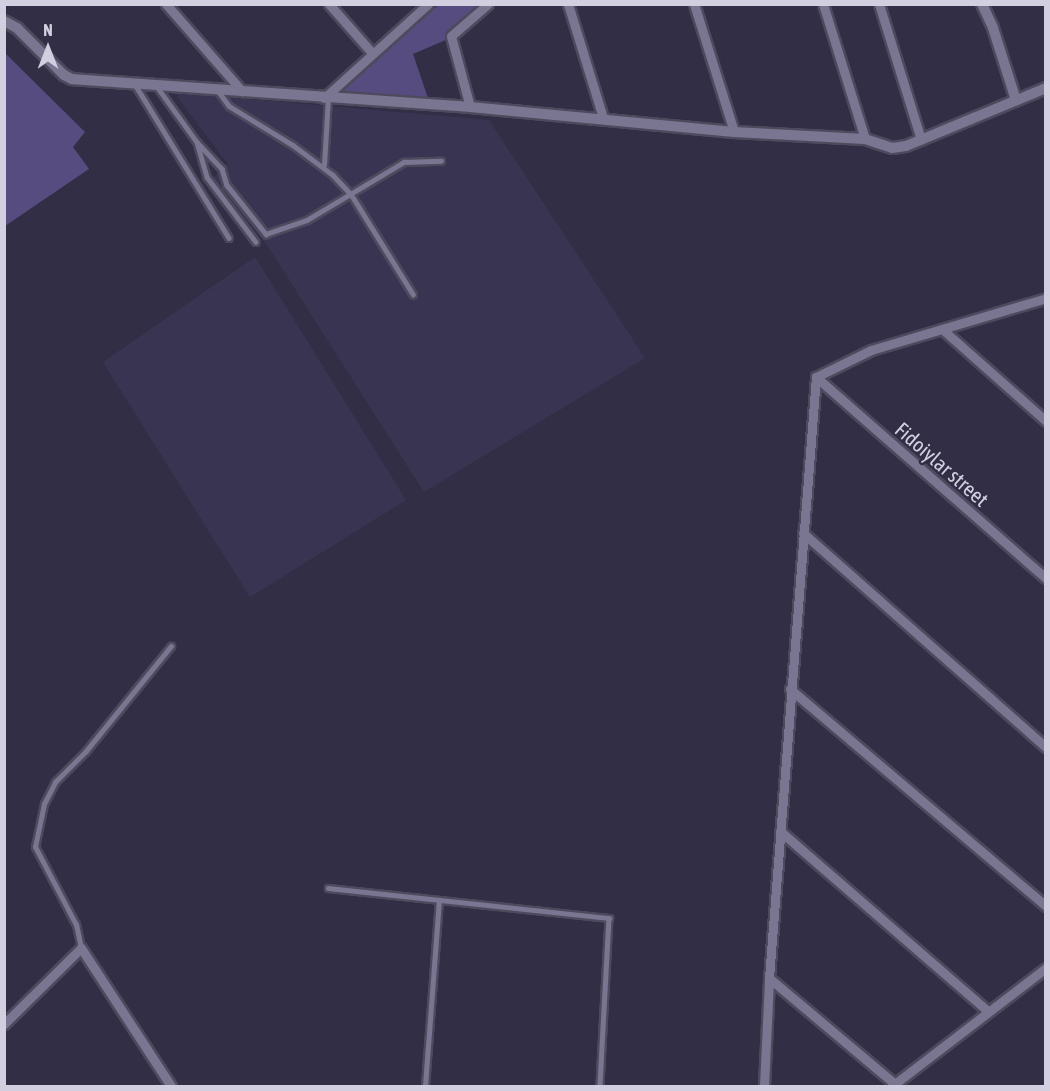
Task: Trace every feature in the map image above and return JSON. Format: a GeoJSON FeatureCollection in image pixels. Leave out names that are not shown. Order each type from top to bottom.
{"type":"FeatureCollection","features":[{"type":"Feature","properties":{"kind":"street"},"geometry":{"type":"LineString","coordinates":[[166,4],[242,91]]}},
{"type":"Feature","properties":{"kind":"street"},"geometry":{"type":"LineString","coordinates":[[329,4],[372,53]]}},
{"type":"Feature","properties":{"kind":"street"},"geometry":{"type":"LineString","coordinates":[[326,98],[372,53],[428,4]]}},
{"type":"Feature","properties":{"kind":"street"},"geometry":{"type":"LineString","coordinates":[[470,107],[451,36],[488,4]]}},
{"type":"Feature","properties":{"kind":"street"},"geometry":{"type":"LineString","coordinates":[[568,4],[603,118]]}},
{"type":"Feature","properties":{"kind":"street"},"geometry":{"type":"LineString","coordinates":[[694,4],[734,132]]}},
{"type":"Feature","properties":{"kind":"street"},"geometry":{"type":"LineString","coordinates":[[823,4],[865,139]]}},
{"type":"Feature","properties":{"kind":"street"},"geometry":{"type":"LineString","coordinates":[[879,4],[921,140]]}},
{"type":"Feature","properties":{"kind":"street"},"geometry":{"type":"LineString","coordinates":[[982,4],[993,28],[1016,100]]}},
{"type":"Feature","properties":{"kind":"street"},"geometry":{"type":"LineString","coordinates":[[4,21],[17,28],[64,75],[84,80],[470,107],[734,132],[865,139],[892,148],[921,140],[1046,88]]}},
{"type":"Feature","properties":{"kind":"street"},"geometry":{"type":"LineString","coordinates":[[764,1086],[769,978],[790,689],[816,377],[870,350],[1046,298]]}},
{"type":"Feature","properties":{"kind":"street"},"geometry":{"type":"LineString","coordinates":[[942,329],[1046,421]]}},
{"type":"Feature","properties":{"kind":"street","name":"Fidoiylar street"},"geometry":{"type":"LineString","coordinates":[[816,377],[1046,578]]}},
{"type":"Feature","properties":{"kind":"street"},"geometry":{"type":"LineString","coordinates":[[803,533],[1046,747]]}},
{"type":"Feature","properties":{"kind":"street"},"geometry":{"type":"LineString","coordinates":[[790,689],[1046,906]]}},
{"type":"Feature","properties":{"kind":"street"},"geometry":{"type":"LineString","coordinates":[[780,831],[988,1011]]}},
{"type":"Feature","properties":{"kind":"street"},"geometry":{"type":"LineString","coordinates":[[6,1019],[81,948],[171,1086]]}},
{"type":"Feature","properties":{"kind":"street"},"geometry":{"type":"LineString","coordinates":[[769,978],[894,1085],[1046,968]]}},
{"type":"Feature","properties":{"kind":"lane"},"geometry":{"type":"LineString","coordinates":[[134,84],[229,238]]}},
{"type":"Feature","properties":{"kind":"lane"},"geometry":{"type":"LineString","coordinates":[[157,85],[197,142],[222,169],[227,185],[266,234],[307,220],[404,162],[441,162]]}},
{"type":"Feature","properties":{"kind":"lane"},"geometry":{"type":"LineString","coordinates":[[218,90],[229,106],[324,165],[351,194],[412,294]]}},
{"type":"Feature","properties":{"kind":"lane"},"geometry":{"type":"LineString","coordinates":[[324,165],[326,98]]}},
{"type":"Feature","properties":{"kind":"lane"},"geometry":{"type":"LineString","coordinates":[[197,142],[207,177],[256,242]]}},
{"type":"Feature","properties":{"kind":"lane"},"geometry":{"type":"LineString","coordinates":[[81,948],[76,925],[35,847],[44,804],[55,782],[86,751],[171,646]]}},
{"type":"Feature","properties":{"kind":"lane"},"geometry":{"type":"LineString","coordinates":[[328,888],[609,918],[600,1086]]}},
{"type":"Feature","properties":{"kind":"lane"},"geometry":{"type":"LineString","coordinates":[[425,1086],[439,901]]}},
{"type":"Feature","properties":{"kind":"shaded area"},"geometry":{"type":"Polygon","coordinates":[[[438,5],[481,5],[446,35],[448,39],[413,54],[428,98],[340,91],[438,5]]]}},
{"type":"Feature","properties":{"kind":"shaded area"},"geometry":{"type":"Polygon","coordinates":[[[5,53],[85,132],[73,147],[89,169],[5,226],[5,53]]]}},
{"type":"Feature","properties":{"kind":"shaded area"},"geometry":{"type":"Polygon","coordinates":[[[178,93],[489,120],[645,358],[424,492],[267,245],[212,179],[228,164],[177,97],[178,93]]]}},
{"type":"Feature","properties":{"kind":"shaded area"},"geometry":{"type":"Polygon","coordinates":[[[255,257],[406,500],[250,597],[103,362],[255,257]]]}}]}
